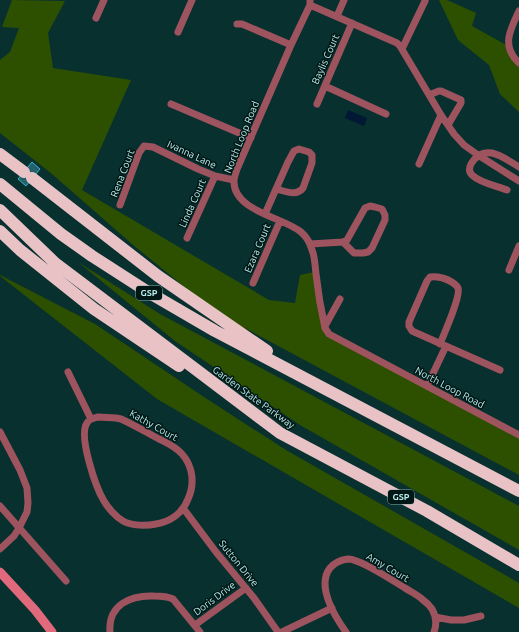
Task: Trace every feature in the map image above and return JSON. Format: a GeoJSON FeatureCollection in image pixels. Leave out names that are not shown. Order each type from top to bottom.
{"type":"FeatureCollection","features":[{"type":"Feature","properties":{"kind":"highway"},"geometry":{"type":"LineString","coordinates":[[0,154],[158,276],[311,381]]}},
{"type":"Feature","properties":{"kind":"highway","name":"GSP"},"geometry":{"type":"LineString","coordinates":[[0,184],[61,234],[148,292],[215,331],[519,491]]}},
{"type":"Feature","properties":{"kind":"highway","name":"Garden State Parkway"},"geometry":{"type":"LineString","coordinates":[[0,210],[55,262],[280,433],[427,511],[519,565]]}},
{"type":"Feature","properties":{"kind":"highway"},"geometry":{"type":"LineString","coordinates":[[0,231],[20,250],[94,309],[280,433]]}},
{"type":"Feature","properties":{"kind":"main road"},"geometry":{"type":"LineString","coordinates":[[0,572],[35,610],[52,632]]}},
{"type":"Feature","properties":{"kind":"street"},"geometry":{"type":"LineString","coordinates":[[96,18],[104,0]]}},
{"type":"Feature","properties":{"kind":"street"},"geometry":{"type":"LineString","coordinates":[[178,32],[192,0]]}},
{"type":"Feature","properties":{"kind":"street"},"geometry":{"type":"LineString","coordinates":[[337,16],[344,0]]}},
{"type":"Feature","properties":{"kind":"street"},"geometry":{"type":"LineString","coordinates":[[402,49],[425,0]]}},
{"type":"Feature","properties":{"kind":"street","name":"North Loop Road"},"geometry":{"type":"LineString","coordinates":[[519,181],[464,145],[454,134],[397,43],[310,2],[250,138],[234,180],[235,188],[240,198],[247,205],[293,227],[307,238],[313,251],[325,328],[330,334],[519,435]]}},
{"type":"Feature","properties":{"kind":"street"},"geometry":{"type":"LineString","coordinates":[[519,11],[510,31],[508,40],[511,54],[519,63]]}},
{"type":"Feature","properties":{"kind":"street","name":"Baylis Court"},"geometry":{"type":"LineString","coordinates":[[317,104],[352,23]]}},
{"type":"Feature","properties":{"kind":"street"},"geometry":{"type":"LineString","coordinates":[[237,24],[242,24],[291,45]]}},
{"type":"Feature","properties":{"kind":"street"},"geometry":{"type":"LineString","coordinates":[[325,86],[386,114]]}},
{"type":"Feature","properties":{"kind":"street"},"geometry":{"type":"LineString","coordinates":[[429,95],[439,90],[461,100],[461,103],[448,126]]}},
{"type":"Feature","properties":{"kind":"street"},"geometry":{"type":"LineString","coordinates":[[171,104],[250,138]]}},
{"type":"Feature","properties":{"kind":"street"},"geometry":{"type":"LineString","coordinates":[[419,164],[441,115]]}},
{"type":"Feature","properties":{"kind":"street","name":"Ivanna Lane"},"geometry":{"type":"LineString","coordinates":[[142,148],[144,146],[153,147],[215,176],[234,180]]}},
{"type":"Feature","properties":{"kind":"street","name":"Rena Court"},"geometry":{"type":"LineString","coordinates":[[120,205],[142,148]]}},
{"type":"Feature","properties":{"kind":"street"},"geometry":{"type":"LineString","coordinates":[[265,214],[276,189],[288,162],[294,151],[299,149],[309,152],[312,156],[312,163],[303,188],[300,192],[294,193],[276,189]]}},
{"type":"Feature","properties":{"kind":"street"},"geometry":{"type":"LineString","coordinates":[[507,190],[474,177],[470,173],[469,168],[471,164],[478,155],[485,153],[497,154],[519,167]]}},
{"type":"Feature","properties":{"kind":"street","name":"Linda Court"},"geometry":{"type":"LineString","coordinates":[[187,238],[215,176]]}},
{"type":"Feature","properties":{"kind":"street"},"geometry":{"type":"LineString","coordinates":[[310,244],[343,242],[347,240],[365,208],[375,206],[382,209],[385,215],[385,220],[372,248],[368,252],[363,254],[354,253],[343,242]]}},
{"type":"Feature","properties":{"kind":"street","name":"Ezara Court"},"geometry":{"type":"LineString","coordinates":[[253,283],[280,221]]}},
{"type":"Feature","properties":{"kind":"street"},"geometry":{"type":"LineString","coordinates":[[508,270],[519,246]]}},
{"type":"Feature","properties":{"kind":"street"},"geometry":{"type":"LineString","coordinates":[[427,386],[443,345],[458,293],[458,288],[455,284],[440,276],[430,277],[409,322],[409,326],[412,331],[443,345],[500,370]]}},
{"type":"Feature","properties":{"kind":"street"},"geometry":{"type":"LineString","coordinates":[[325,328],[340,299]]}},
{"type":"Feature","properties":{"kind":"street"},"geometry":{"type":"LineString","coordinates":[[68,372],[91,420]]}},
{"type":"Feature","properties":{"kind":"street","name":"Kathy Court"},"geometry":{"type":"LineString","coordinates":[[98,417],[121,419],[173,447],[182,454],[189,466],[192,479],[192,491],[187,502],[178,514],[167,521],[156,524],[140,525],[123,521],[115,514],[104,502],[96,486],[90,464],[84,437],[87,423],[91,420],[98,417]]}},
{"type":"Feature","properties":{"kind":"street"},"geometry":{"type":"LineString","coordinates":[[0,432],[20,470],[27,488],[28,503],[27,512],[19,528],[14,536],[0,549]]}},
{"type":"Feature","properties":{"kind":"street"},"geometry":{"type":"LineString","coordinates":[[0,506],[66,581]]}},
{"type":"Feature","properties":{"kind":"street","name":"Sutton Drive"},"geometry":{"type":"LineString","coordinates":[[183,508],[216,552],[254,598],[278,632]]}},
{"type":"Feature","properties":{"kind":"street","name":"Amy Court"},"geometry":{"type":"LineString","coordinates":[[346,632],[338,621],[324,588],[327,572],[332,565],[339,561],[348,559],[355,560],[375,570],[424,600],[431,608],[435,617]]}},
{"type":"Feature","properties":{"kind":"street","name":"Doris Drive"},"geometry":{"type":"LineString","coordinates":[[195,625],[246,588]]}},
{"type":"Feature","properties":{"kind":"street"},"geometry":{"type":"LineString","coordinates":[[110,632],[110,622],[113,612],[121,604],[128,599],[135,597],[150,596],[168,597],[173,599],[200,632]]}},
{"type":"Feature","properties":{"kind":"street"},"geometry":{"type":"LineString","coordinates":[[282,632],[332,608]]}},
{"type":"Feature","properties":{"kind":"street"},"geometry":{"type":"LineString","coordinates":[[434,632],[435,617],[451,620],[464,620],[481,616]]}},
{"type":"Feature","properties":{"kind":"green space"},"geometry":{"type":"Polygon","coordinates":[[[12,0],[65,1],[48,33],[53,68],[131,80],[82,190],[269,300],[295,303],[300,275],[314,272],[327,332],[519,436],[519,475],[215,312],[132,244],[52,174],[0,133],[0,60],[10,52],[19,28],[2,27],[12,0]]]}},
{"type":"Feature","properties":{"kind":"green space"},"geometry":{"type":"Polygon","coordinates":[[[439,0],[447,0],[476,13],[472,26],[508,46],[519,64],[519,112],[500,94],[489,65],[458,40],[439,0]]]}},
{"type":"Feature","properties":{"kind":"green space"},"geometry":{"type":"Polygon","coordinates":[[[78,262],[160,314],[519,506],[519,550],[300,425],[175,341],[78,262]]]}},
{"type":"Feature","properties":{"kind":"green space"},"geometry":{"type":"Polygon","coordinates":[[[0,275],[95,324],[286,450],[519,583],[519,608],[157,399],[0,275]]]}},
{"type":"Feature","properties":{"kind":"water"},"geometry":{"type":"Polygon","coordinates":[[[348,110],[367,118],[364,126],[345,118],[348,110]]]}},
{"type":"Feature","properties":{"kind":"building"},"geometry":{"type":"Polygon","coordinates":[[[32,162],[40,169],[26,186],[18,179],[32,162]]]}}]}
